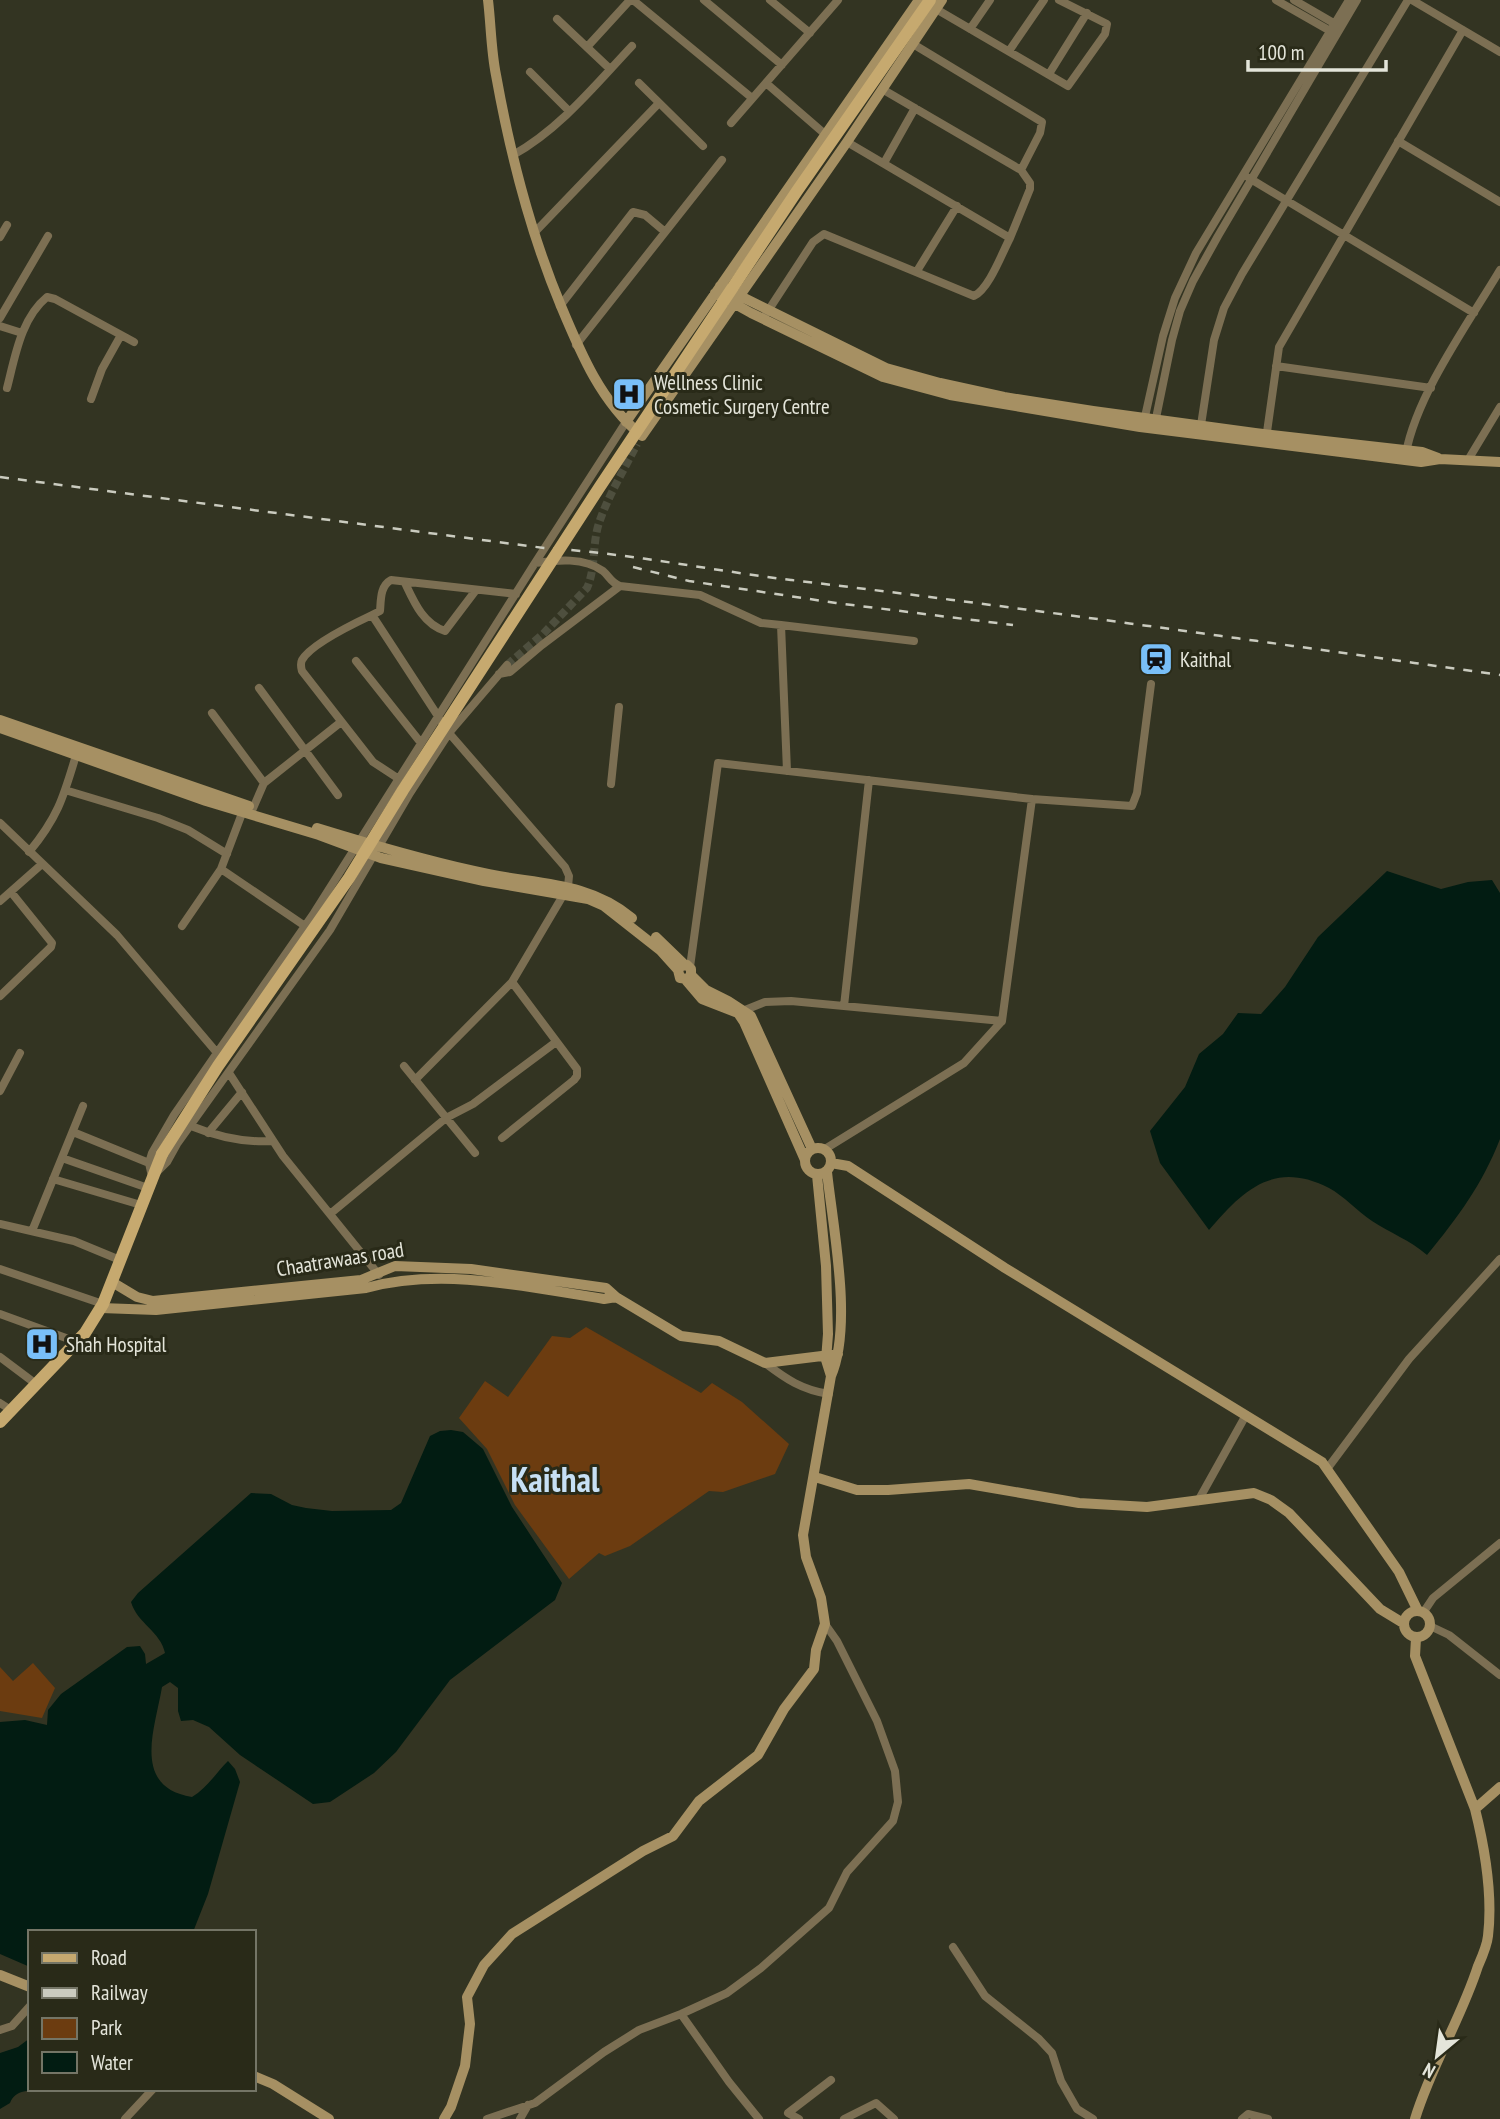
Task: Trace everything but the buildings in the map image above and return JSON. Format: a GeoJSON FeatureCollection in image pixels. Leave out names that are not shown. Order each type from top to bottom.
{"type":"FeatureCollection","features":[{"type":"Feature","properties":{"kind":"main road"},"geometry":{"type":"LineString","coordinates":[[0,1422],[5,1407],[36,1384],[85,1334],[102,1306],[162,1154],[218,1066],[349,878],[403,790],[622,453],[797,191],[936,3]]}},
{"type":"Feature","properties":{"kind":"street"},"geometry":{"type":"LineString","coordinates":[[488,0],[495,73],[523,199],[548,276],[576,345],[611,406],[639,440],[847,142],[913,44],[936,3],[970,29],[1070,86],[1105,34],[1107,24],[1059,0]]}},
{"type":"Feature","properties":{"kind":"street"},"geometry":{"type":"LineString","coordinates":[[587,47],[631,0],[752,98]]}},
{"type":"Feature","properties":{"kind":"street"},"geometry":{"type":"LineString","coordinates":[[704,0],[782,65]]}},
{"type":"Feature","properties":{"kind":"street"},"geometry":{"type":"LineString","coordinates":[[771,0],[810,33]]}},
{"type":"Feature","properties":{"kind":"street"},"geometry":{"type":"LineString","coordinates":[[731,123],[838,0]]}},
{"type":"Feature","properties":{"kind":"street"},"geometry":{"type":"LineString","coordinates":[[150,1182],[149,1163],[152,1153],[174,1115],[358,846],[535,562],[626,422],[919,0]]}},
{"type":"Feature","properties":{"kind":"street"},"geometry":{"type":"LineString","coordinates":[[970,29],[990,0]]}},
{"type":"Feature","properties":{"kind":"street"},"geometry":{"type":"LineString","coordinates":[[1009,51],[1044,0]]}},
{"type":"Feature","properties":{"kind":"street"},"geometry":{"type":"LineString","coordinates":[[1276,0],[1336,29]]}},
{"type":"Feature","properties":{"kind":"street"},"geometry":{"type":"LineString","coordinates":[[1294,0],[1336,29]]}},
{"type":"Feature","properties":{"kind":"street"},"geometry":{"type":"LineString","coordinates":[[1336,29],[1349,0]]}},
{"type":"Feature","properties":{"kind":"street"},"geometry":{"type":"LineString","coordinates":[[1149,423],[1163,336],[1175,298],[1196,253],[1248,177],[1336,29],[1357,0]]}},
{"type":"Feature","properties":{"kind":"street"},"geometry":{"type":"LineString","coordinates":[[1201,425],[1214,340],[1224,308],[1410,0],[1500,52]]}},
{"type":"Feature","properties":{"kind":"street"},"geometry":{"type":"LineString","coordinates":[[1049,74],[1087,13]]}},
{"type":"Feature","properties":{"kind":"street"},"geometry":{"type":"LineString","coordinates":[[557,19],[610,69]]}},
{"type":"Feature","properties":{"kind":"street"},"geometry":{"type":"LineString","coordinates":[[1266,438],[1279,347],[1463,30]]}},
{"type":"Feature","properties":{"kind":"street"},"geometry":{"type":"LineString","coordinates":[[913,44],[1042,122],[1040,133],[1021,170]]}},
{"type":"Feature","properties":{"kind":"street"},"geometry":{"type":"LineString","coordinates":[[513,155],[532,145],[632,46]]}},
{"type":"Feature","properties":{"kind":"street"},"geometry":{"type":"LineString","coordinates":[[530,72],[569,111]]}},
{"type":"Feature","properties":{"kind":"street"},"geometry":{"type":"LineString","coordinates":[[639,83],[703,146]]}},
{"type":"Feature","properties":{"kind":"street"},"geometry":{"type":"LineString","coordinates":[[766,83],[826,135]]}},
{"type":"Feature","properties":{"kind":"street"},"geometry":{"type":"LineString","coordinates":[[765,315],[813,242],[824,234],[968,294],[978,294],[1010,238],[1030,189],[1030,183],[1021,170],[883,89]]}},
{"type":"Feature","properties":{"kind":"street"},"geometry":{"type":"LineString","coordinates":[[534,233],[659,103]]}},
{"type":"Feature","properties":{"kind":"street"},"geometry":{"type":"LineString","coordinates":[[884,163],[915,108]]}},
{"type":"Feature","properties":{"kind":"street"},"geometry":{"type":"LineString","coordinates":[[1398,141],[1500,202]]}},
{"type":"Feature","properties":{"kind":"street"},"geometry":{"type":"LineString","coordinates":[[847,142],[1010,238]]}},
{"type":"Feature","properties":{"kind":"street"},"geometry":{"type":"LineString","coordinates":[[576,345],[722,160]]}},
{"type":"Feature","properties":{"kind":"street"},"geometry":{"type":"LineString","coordinates":[[1248,177],[1474,313]]}},
{"type":"Feature","properties":{"kind":"street"},"geometry":{"type":"LineString","coordinates":[[917,271],[957,206]]}},
{"type":"Feature","properties":{"kind":"street"},"geometry":{"type":"LineString","coordinates":[[560,306],[633,212],[645,215],[664,231]]}},
{"type":"Feature","properties":{"kind":"street"},"geometry":{"type":"LineString","coordinates":[[0,237],[7,225]]}},
{"type":"Feature","properties":{"kind":"street"},"geometry":{"type":"LineString","coordinates":[[0,318],[48,236]]}},
{"type":"Feature","properties":{"kind":"street"},"geometry":{"type":"LineString","coordinates":[[1406,455],[1441,367],[1500,270]]}},
{"type":"Feature","properties":{"kind":"street"},"geometry":{"type":"LineString","coordinates":[[717,290],[883,377],[950,395],[1005,406],[1406,455],[1421,462],[1440,459],[1500,462]]}},
{"type":"Feature","properties":{"kind":"street"},"geometry":{"type":"LineString","coordinates":[[7,388],[22,333],[38,306],[47,297],[134,342]]}},
{"type":"Feature","properties":{"kind":"street"},"geometry":{"type":"LineString","coordinates":[[0,326],[22,333]]}},
{"type":"Feature","properties":{"kind":"street"},"geometry":{"type":"LineString","coordinates":[[91,399],[102,369],[121,335]]}},
{"type":"Feature","properties":{"kind":"street"},"geometry":{"type":"LineString","coordinates":[[1276,366],[1432,388]]}},
{"type":"Feature","properties":{"kind":"street"},"geometry":{"type":"LineString","coordinates":[[1468,460],[1500,407]]}},
{"type":"Feature","properties":{"kind":"street"},"geometry":{"type":"LineString","coordinates":[[1149,423],[1201,425],[1266,438]]}},
{"type":"Feature","properties":{"kind":"street"},"geometry":{"type":"LineString","coordinates":[[535,562],[563,560],[586,564],[604,572],[612,583],[620,586],[700,595],[761,623],[914,641]]}},
{"type":"Feature","properties":{"kind":"street"},"geometry":{"type":"LineString","coordinates":[[399,779],[373,762],[302,671],[301,663],[326,640],[380,611],[382,593],[386,583],[391,580],[516,594]]}},
{"type":"Feature","properties":{"kind":"street"},"geometry":{"type":"LineString","coordinates":[[405,583],[422,615],[445,631],[476,590]]}},
{"type":"Feature","properties":{"kind":"street"},"geometry":{"type":"LineString","coordinates":[[499,674],[510,672],[620,586]]}},
{"type":"Feature","properties":{"kind":"street"},"geometry":{"type":"LineString","coordinates":[[372,615],[449,733],[565,867],[569,876],[566,891],[512,982],[415,1080]]}},
{"type":"Feature","properties":{"kind":"street"},"geometry":{"type":"LineString","coordinates":[[781,625],[787,771]]}},
{"type":"Feature","properties":{"kind":"street"},"geometry":{"type":"LineString","coordinates":[[356,661],[421,743]]}},
{"type":"Feature","properties":{"kind":"street"},"geometry":{"type":"LineString","coordinates":[[150,1182],[167,1162],[330,930],[449,733],[507,665]]}},
{"type":"Feature","properties":{"kind":"street"},"geometry":{"type":"LineString","coordinates":[[686,971],[718,763],[1032,799],[1132,806],[1137,793],[1152,684]]}},
{"type":"Feature","properties":{"kind":"street"},"geometry":{"type":"LineString","coordinates":[[259,688],[338,795]]}},
{"type":"Feature","properties":{"kind":"street"},"geometry":{"type":"LineString","coordinates":[[611,784],[620,707]]}},
{"type":"Feature","properties":{"kind":"street"},"geometry":{"type":"LineString","coordinates":[[212,713],[264,783]]}},
{"type":"Feature","properties":{"kind":"street"},"geometry":{"type":"LineString","coordinates":[[0,720],[77,752]]}},
{"type":"Feature","properties":{"kind":"street"},"geometry":{"type":"LineString","coordinates":[[182,926],[221,869],[248,809],[264,783],[341,722]]}},
{"type":"Feature","properties":{"kind":"street"},"geometry":{"type":"LineString","coordinates":[[0,728],[358,846],[566,891],[604,906],[686,971],[702,999],[751,1016],[812,1149]]}},
{"type":"Feature","properties":{"kind":"street"},"geometry":{"type":"LineString","coordinates":[[29,852],[59,810],[77,752]]}},
{"type":"Feature","properties":{"kind":"street"},"geometry":{"type":"LineString","coordinates":[[844,1006],[869,780]]}},
{"type":"Feature","properties":{"kind":"street"},"geometry":{"type":"LineString","coordinates":[[65,790],[158,818],[188,831],[227,854]]}},
{"type":"Feature","properties":{"kind":"street"},"geometry":{"type":"LineString","coordinates":[[805,1160],[812,1149],[825,1149],[964,1063],[1002,1021],[1032,799]]}},
{"type":"Feature","properties":{"kind":"street"},"geometry":{"type":"LineString","coordinates":[[0,824],[117,935],[218,1054]]}},
{"type":"Feature","properties":{"kind":"street"},"geometry":{"type":"LineString","coordinates":[[0,901],[42,864]]}},
{"type":"Feature","properties":{"kind":"street"},"geometry":{"type":"LineString","coordinates":[[221,869],[305,926]]}},
{"type":"Feature","properties":{"kind":"street"},"geometry":{"type":"LineString","coordinates":[[0,996],[52,943],[11,892]]}},
{"type":"Feature","properties":{"kind":"street"},"geometry":{"type":"LineString","coordinates":[[502,1138],[577,1076],[577,1069],[512,982]]}},
{"type":"Feature","properties":{"kind":"street"},"geometry":{"type":"LineString","coordinates":[[741,1012],[765,1002],[791,1001],[1002,1021]]}},
{"type":"Feature","properties":{"kind":"street"},"geometry":{"type":"LineString","coordinates":[[741,1012],[808,1170],[848,1166],[1005,1268],[1322,1462],[1399,1572],[1420,1612],[1427,1616],[1430,1626],[1425,1635],[1416,1638],[1406,1633],[1403,1623],[1380,1609],[1289,1513],[1271,1500],[1254,1493],[1147,1507],[1079,1503],[969,1483],[857,1490],[815,1477]]}},
{"type":"Feature","properties":{"kind":"street"},"geometry":{"type":"LineString","coordinates":[[330,1214],[446,1118],[473,1104],[556,1042]]}},
{"type":"Feature","properties":{"kind":"street"},"geometry":{"type":"LineString","coordinates":[[0,1091],[20,1053]]}},
{"type":"Feature","properties":{"kind":"street"},"geometry":{"type":"LineString","coordinates":[[404,1066],[475,1153]]}},
{"type":"Feature","properties":{"kind":"street"},"geometry":{"type":"LineString","coordinates":[[229,1073],[273,1141],[385,1283]]}},
{"type":"Feature","properties":{"kind":"street"},"geometry":{"type":"LineString","coordinates":[[208,1133],[242,1093]]}},
{"type":"Feature","properties":{"kind":"street"},"geometry":{"type":"LineString","coordinates":[[32,1231],[83,1106]]}},
{"type":"Feature","properties":{"kind":"street"},"geometry":{"type":"LineString","coordinates":[[191,1126],[219,1137],[255,1142],[273,1141]]}},
{"type":"Feature","properties":{"kind":"street"},"geometry":{"type":"LineString","coordinates":[[73,1132],[149,1163]]}},
{"type":"Feature","properties":{"kind":"street"},"geometry":{"type":"LineString","coordinates":[[487,2119],[535,2103],[639,2030],[727,1993],[761,1968],[829,1908],[847,1872],[893,1821],[898,1802],[895,1771],[877,1721],[837,1641],[825,1624],[821,1598],[806,1557],[803,1535],[829,1394],[831,1376],[826,1360],[832,1354],[841,1306],[825,1170],[829,1153],[825,1149]]}},
{"type":"Feature","properties":{"kind":"street"},"geometry":{"type":"LineString","coordinates":[[62,1158],[150,1182]]}},
{"type":"Feature","properties":{"kind":"street"},"geometry":{"type":"LineString","coordinates":[[53,1179],[141,1205]]}},
{"type":"Feature","properties":{"kind":"street"},"geometry":{"type":"LineString","coordinates":[[0,1224],[74,1241],[120,1260]]}},
{"type":"Feature","properties":{"kind":"street"},"geometry":{"type":"LineString","coordinates":[[1327,1469],[1409,1359],[1500,1259]]}},
{"type":"Feature","properties":{"kind":"street","name":"Chaatrawaas road"},"geometry":{"type":"LineString","coordinates":[[112,1282],[137,1297],[153,1301],[361,1280],[395,1266],[471,1269],[606,1288],[616,1297],[681,1336],[719,1341],[765,1363]]}},
{"type":"Feature","properties":{"kind":"street"},"geometry":{"type":"LineString","coordinates":[[0,1269],[102,1306],[156,1310],[330,1293],[366,1288],[394,1280],[483,1280],[604,1298],[616,1297]]}},
{"type":"Feature","properties":{"kind":"street"},"geometry":{"type":"LineString","coordinates":[[0,1314],[77,1342]]}},
{"type":"Feature","properties":{"kind":"street"},"geometry":{"type":"LineString","coordinates":[[765,1363],[832,1354]]}},
{"type":"Feature","properties":{"kind":"street"},"geometry":{"type":"LineString","coordinates":[[0,1357],[36,1384]]}},
{"type":"Feature","properties":{"kind":"street"},"geometry":{"type":"LineString","coordinates":[[765,1363],[791,1383],[809,1391],[829,1394]]}},
{"type":"Feature","properties":{"kind":"street"},"geometry":{"type":"LineString","coordinates":[[1198,1501],[1246,1415]]}},
{"type":"Feature","properties":{"kind":"street"},"geometry":{"type":"LineString","coordinates":[[1403,1623],[1408,1614],[1420,1612],[1433,1598],[1500,1543]]}},
{"type":"Feature","properties":{"kind":"street"},"geometry":{"type":"LineString","coordinates":[[444,2119],[465,2066],[470,2024],[467,1997],[484,1965],[512,1934],[643,1851],[673,1836],[699,1801],[758,1755],[784,1709],[814,1669],[816,1650],[825,1624]]}},
{"type":"Feature","properties":{"kind":"street"},"geometry":{"type":"LineString","coordinates":[[1430,1626],[1449,1635],[1500,1675]]}},
{"type":"Feature","properties":{"kind":"street"},"geometry":{"type":"LineString","coordinates":[[1415,2119],[1422,2094],[1474,1981],[1488,1937],[1488,1883],[1482,1835],[1475,1809],[1415,1656],[1416,1638]]}},
{"type":"Feature","properties":{"kind":"street"},"geometry":{"type":"LineString","coordinates":[[1475,1809],[1500,1787]]}},
{"type":"Feature","properties":{"kind":"street"},"geometry":{"type":"LineString","coordinates":[[953,1947],[985,1996],[1039,2039],[1052,2053],[1061,2081],[1077,2109],[1093,2119]]}},
{"type":"Feature","properties":{"kind":"street"},"geometry":{"type":"LineString","coordinates":[[0,1975],[28,1986]]}},
{"type":"Feature","properties":{"kind":"street"},"geometry":{"type":"LineString","coordinates":[[0,2030],[12,2026],[28,2008]]}},
{"type":"Feature","properties":{"kind":"street"},"geometry":{"type":"LineString","coordinates":[[681,2014],[759,2119]]}},
{"type":"Feature","properties":{"kind":"street"},"geometry":{"type":"LineString","coordinates":[[256,2077],[273,2084],[329,2119]]}},
{"type":"Feature","properties":{"kind":"street"},"geometry":{"type":"LineString","coordinates":[[799,2119],[788,2113],[831,2080]]}},
{"type":"Feature","properties":{"kind":"street"},"geometry":{"type":"LineString","coordinates":[[125,2119],[151,2091]]}},
{"type":"Feature","properties":{"kind":"street"},"geometry":{"type":"LineString","coordinates":[[844,2119],[876,2103],[894,2119]]}},
{"type":"Feature","properties":{"kind":"street"},"geometry":{"type":"LineString","coordinates":[[520,2119],[528,2105]]}},
{"type":"Feature","properties":{"kind":"street"},"geometry":{"type":"LineString","coordinates":[[1242,2119],[1248,2114],[1268,2119]]}},
{"type":"Feature","properties":{"kind":"green space"},"geometry":{"type":"Polygon","coordinates":[[[586,1327],[701,1393],[712,1383],[742,1402],[789,1444],[775,1474],[723,1492],[709,1491],[630,1546],[605,1556],[599,1553],[569,1579],[515,1505],[487,1449],[459,1418],[485,1381],[508,1397],[552,1336],[570,1338],[586,1327]]]}},
{"type":"Feature","properties":{"kind":"green space"},"geometry":{"type":"Polygon","coordinates":[[[33,1663],[55,1688],[42,1718],[0,1711],[0,1667],[13,1681],[33,1663]]]}},
{"type":"Feature","properties":{"kind":"water"},"geometry":{"type":"Polygon","coordinates":[[[1387,871],[1441,889],[1468,882],[1492,880],[1500,893],[1500,1139],[1485,1171],[1459,1214],[1427,1255],[1372,1221],[1329,1188],[1292,1177],[1276,1178],[1247,1192],[1209,1230],[1160,1163],[1150,1131],[1185,1087],[1199,1054],[1223,1034],[1238,1013],[1261,1014],[1285,987],[1318,937],[1387,871]]]}},
{"type":"Feature","properties":{"kind":"water"},"geometry":{"type":"Polygon","coordinates":[[[440,1431],[463,1432],[483,1449],[512,1507],[562,1583],[555,1600],[450,1680],[396,1752],[374,1773],[330,1802],[313,1804],[240,1755],[209,1727],[193,1720],[181,1721],[178,1688],[170,1682],[162,1687],[152,1738],[154,1769],[161,1782],[173,1791],[192,1797],[207,1785],[228,1761],[235,1769],[240,1782],[208,1894],[194,1930],[28,1930],[28,1966],[0,1954],[0,1722],[25,1720],[47,1725],[48,1710],[61,1694],[127,1647],[140,1646],[145,1654],[146,1664],[165,1653],[159,1639],[138,1616],[131,1602],[251,1493],[271,1494],[292,1505],[306,1508],[332,1511],[391,1510],[401,1503],[430,1436],[440,1431]]]}},
{"type":"Feature","properties":{"kind":"water"},"geometry":{"type":"Polygon","coordinates":[[[28,2040],[28,2091],[30,2091],[16,2095],[0,2109],[0,2053],[18,2047],[28,2040]]]}},
{"type":"Feature","properties":{"kind":"tunnel"},"geometry":{"type":"LineString","coordinates":[[507,665],[543,634],[587,588],[599,523],[637,444]]}},
{"type":"Feature","properties":{"kind":"railway"},"geometry":{"type":"LineString","coordinates":[[0,477],[637,558],[1500,675]]}},
{"type":"Feature","properties":{"kind":"railway"},"geometry":{"type":"LineString","coordinates":[[633,567],[689,581],[1013,625]]}},
{"type":"Feature","properties":{"kind":"place","name":"Wellness Clinic Cosmetic Surgery Centre"},"geometry":{"type":"Point","coordinates":[629,394]}},
{"type":"Feature","properties":{"kind":"place","name":"Kaithal"},"geometry":{"type":"Point","coordinates":[1156,659]}},
{"type":"Feature","properties":{"kind":"place","name":"Shah Hospital"},"geometry":{"type":"Point","coordinates":[42,1344]}},
{"type":"Feature","properties":{"kind":"district","name":"Kaithal"},"geometry":{"type":"Point","coordinates":[555,1479]}}]}
